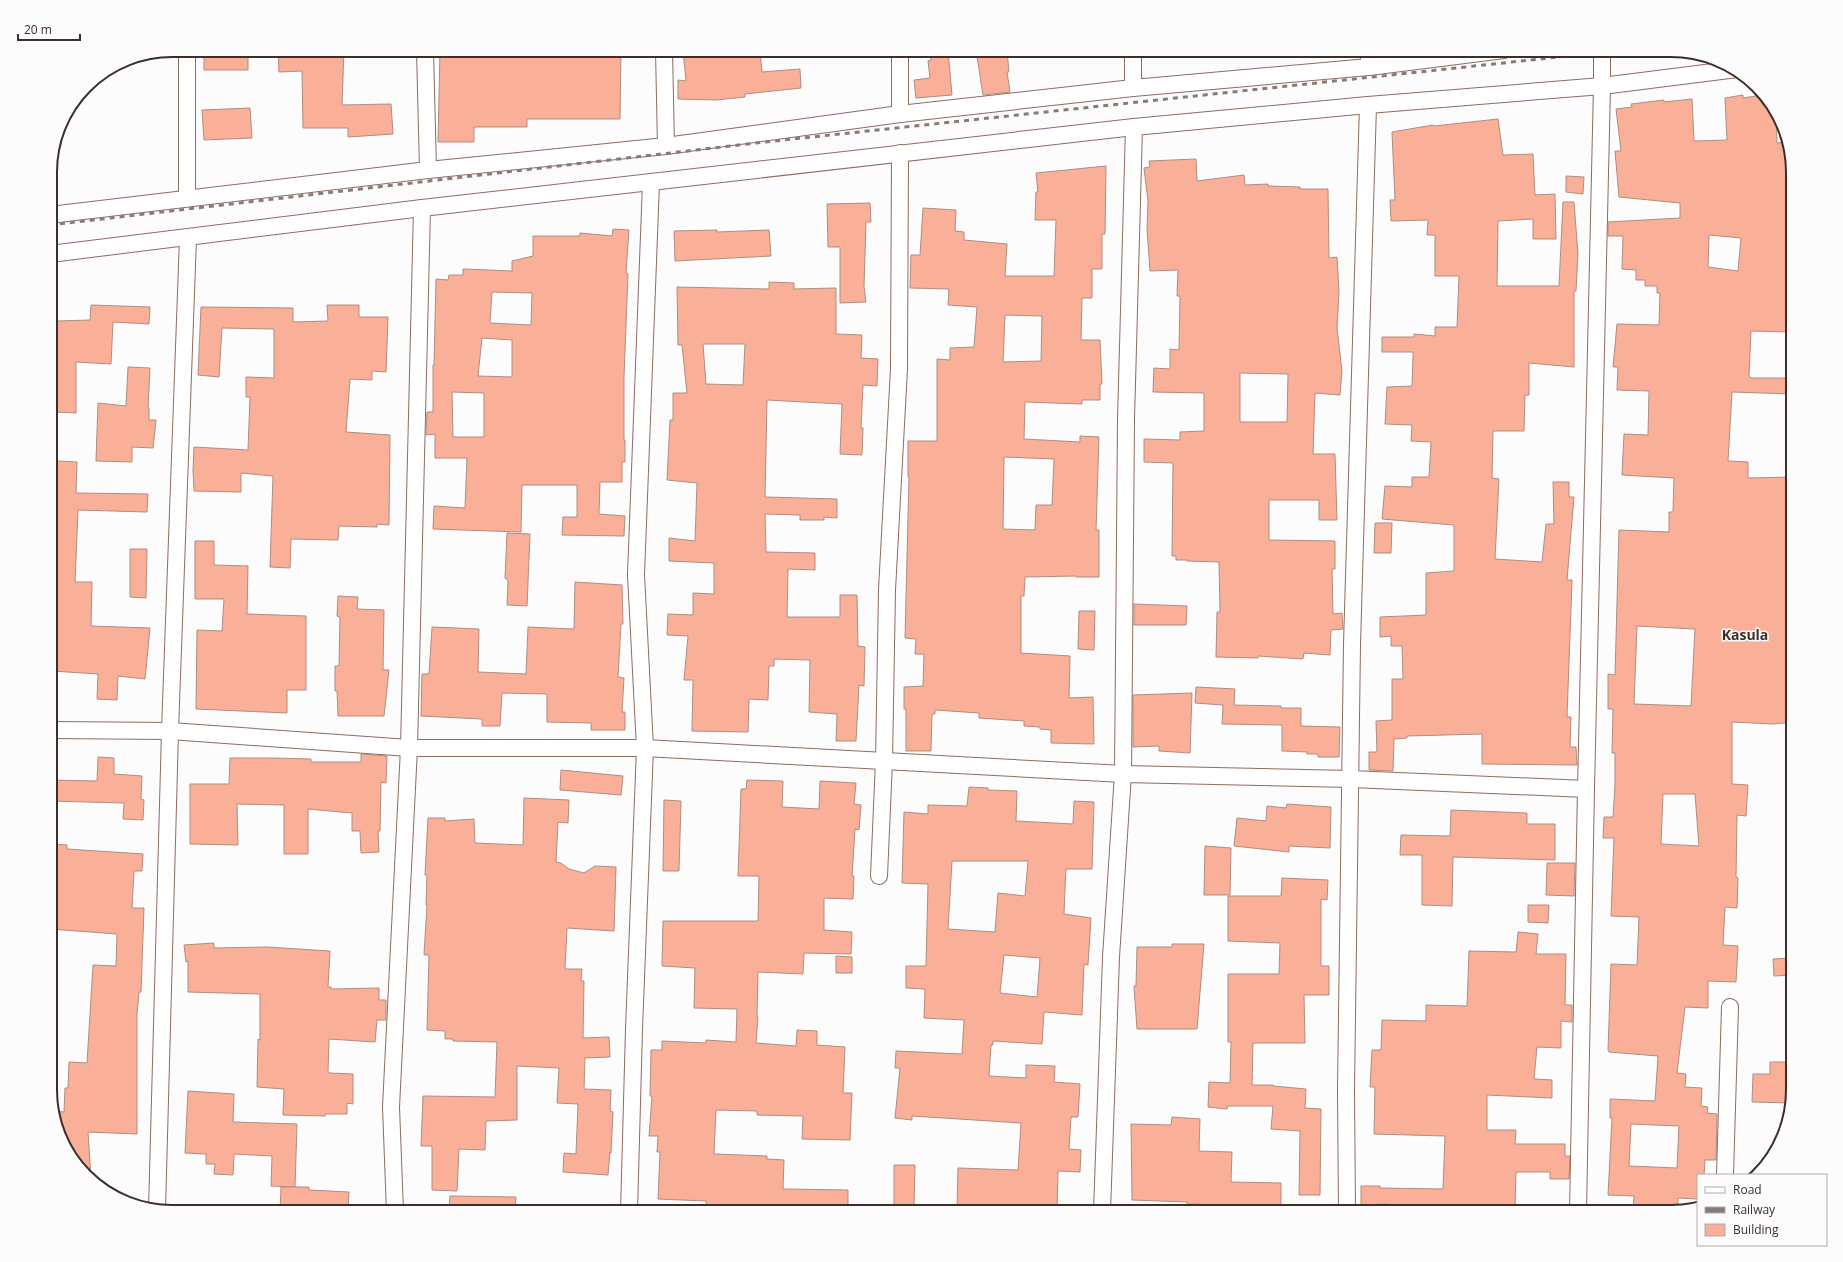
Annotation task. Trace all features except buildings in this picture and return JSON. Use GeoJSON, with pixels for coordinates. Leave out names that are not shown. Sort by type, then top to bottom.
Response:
{"type":"FeatureCollection","features":[{"type":"Feature","properties":{"kind":"street"},"geometry":{"type":"LineString","coordinates":[[187,57],[187,198]]}},
{"type":"Feature","properties":{"kind":"street"},"geometry":{"type":"LineString","coordinates":[[425,57],[428,170]]}},
{"type":"Feature","properties":{"kind":"street"},"geometry":{"type":"LineString","coordinates":[[664,57],[666,146]]}},
{"type":"Feature","properties":{"kind":"street"},"geometry":{"type":"LineString","coordinates":[[900,57],[900,114]]}},
{"type":"Feature","properties":{"kind":"street"},"geometry":{"type":"LineString","coordinates":[[1133,57],[1133,88]]}},
{"type":"Feature","properties":{"kind":"street"},"geometry":{"type":"LineString","coordinates":[[1369,57],[1369,67]]}},
{"type":"Feature","properties":{"kind":"street"},"geometry":{"type":"LineString","coordinates":[[57,214],[428,170],[666,146],[900,114],[1133,88],[1369,67],[1448,57]]}},
{"type":"Feature","properties":{"kind":"street"},"geometry":{"type":"LineString","coordinates":[[1578,1205],[1602,57]]}},
{"type":"Feature","properties":{"kind":"street"},"geometry":{"type":"LineString","coordinates":[[57,253],[422,208],[1134,127],[1368,105],[1602,86],[1726,71]]}},
{"type":"Feature","properties":{"kind":"street"},"geometry":{"type":"LineString","coordinates":[[1347,1205],[1346,1090],[1352,644],[1368,105]]}},
{"type":"Feature","properties":{"kind":"street"},"geometry":{"type":"LineString","coordinates":[[1102,1205],[1111,957],[1124,774],[1126,420],[1134,127]]}},
{"type":"Feature","properties":{"kind":"street"},"geometry":{"type":"LineString","coordinates":[[879,876],[884,761],[888,590],[899,369],[900,153]]}},
{"type":"Feature","properties":{"kind":"street"},"geometry":{"type":"LineString","coordinates":[[629,1205],[645,748],[636,575],[651,183]]}},
{"type":"Feature","properties":{"kind":"street"},"geometry":{"type":"LineString","coordinates":[[395,1205],[391,1107],[409,748],[422,208]]}},
{"type":"Feature","properties":{"kind":"street"},"geometry":{"type":"LineString","coordinates":[[157,1204],[170,731],[188,238]]}},
{"type":"Feature","properties":{"kind":"street"},"geometry":{"type":"LineString","coordinates":[[57,730],[170,731],[409,748],[645,748],[1124,774],[1351,779],[1586,789]]}},
{"type":"Feature","properties":{"kind":"street"},"geometry":{"type":"LineString","coordinates":[[1725,1174],[1730,1007]]}},
{"type":"Feature","properties":{"kind":"railway"},"geometry":{"type":"LineString","coordinates":[[57,224],[756,143],[1559,57]]}},
{"type":"Feature","properties":{"kind":"district","name":"Kasula"},"geometry":{"type":"Point","coordinates":[1745,635]}}]}
